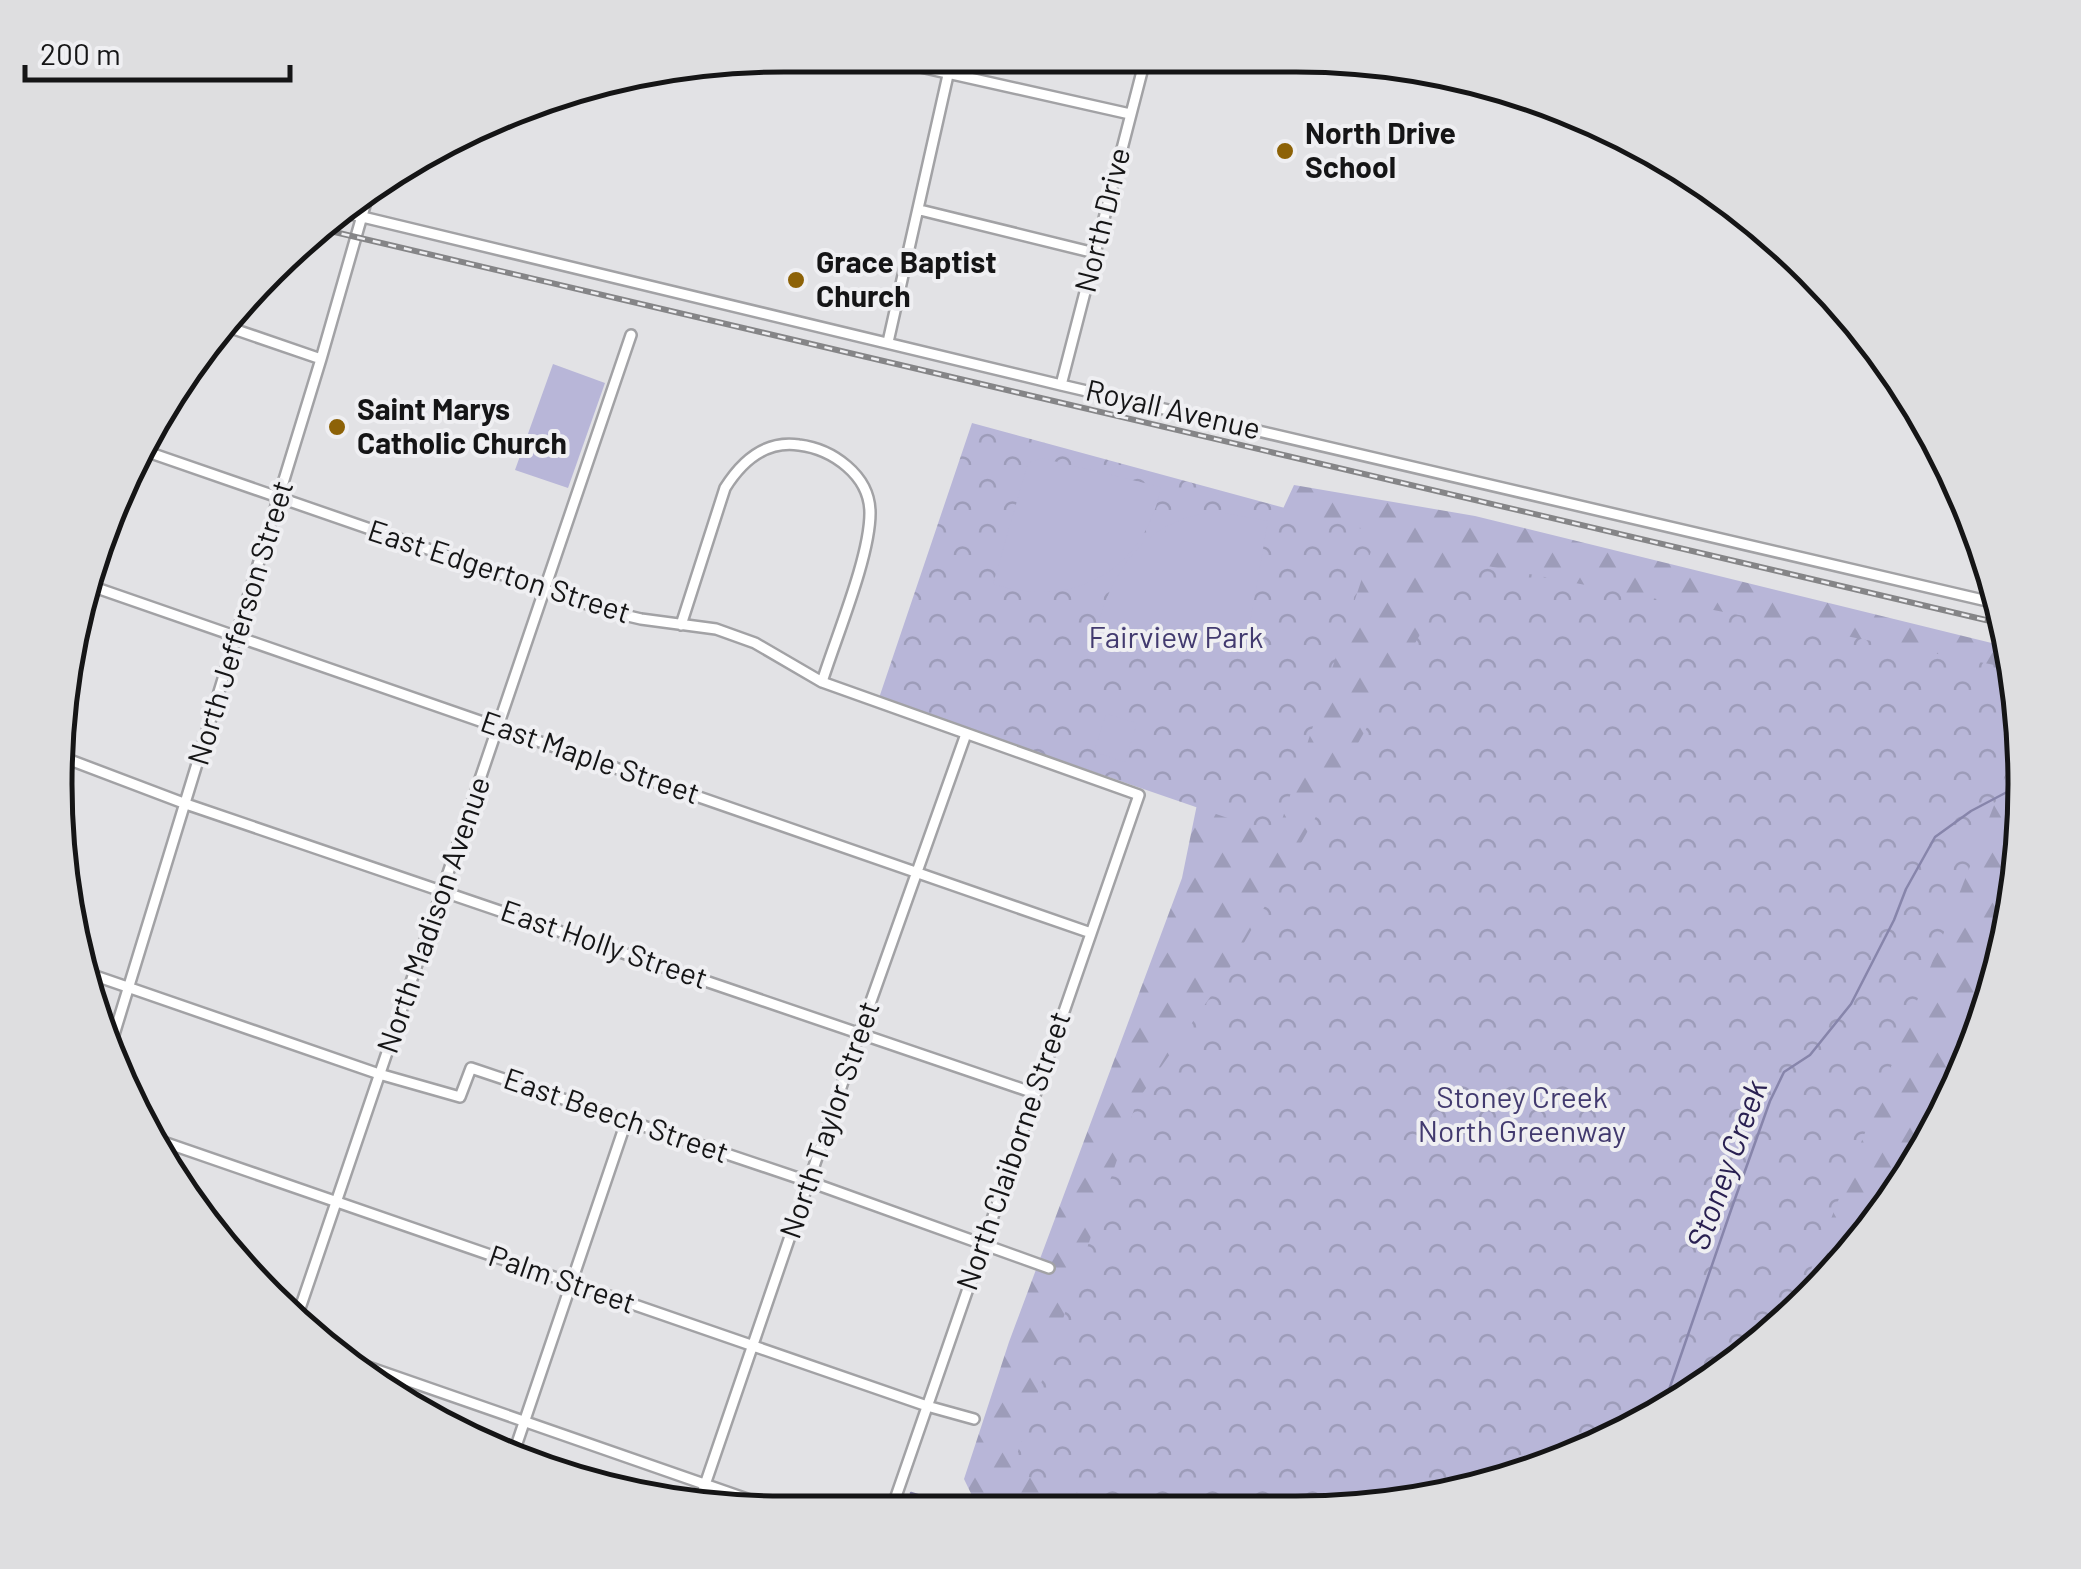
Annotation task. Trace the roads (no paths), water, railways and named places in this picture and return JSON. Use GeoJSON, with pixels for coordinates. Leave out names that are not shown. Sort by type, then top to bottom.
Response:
{"type":"FeatureCollection","features":[{"type":"Feature","properties":{"kind":"street"},"geometry":{"type":"LineString","coordinates":[[936,72],[1130,114]]}},
{"type":"Feature","properties":{"kind":"street","name":"North Drive"},"geometry":{"type":"LineString","coordinates":[[1061,385],[1142,72]]}},
{"type":"Feature","properties":{"kind":"street"},"geometry":{"type":"LineString","coordinates":[[888,342],[948,75]]}},
{"type":"Feature","properties":{"kind":"street","name":"North Jefferson Street"},"geometry":{"type":"LineString","coordinates":[[116,1028],[365,210]]}},
{"type":"Feature","properties":{"kind":"street"},"geometry":{"type":"LineString","coordinates":[[920,210],[1095,254]]}},
{"type":"Feature","properties":{"kind":"street","name":"Royall Avenue"},"geometry":{"type":"LineString","coordinates":[[357,216],[1984,600]]}},
{"type":"Feature","properties":{"kind":"street"},"geometry":{"type":"LineString","coordinates":[[237,330],[321,359]]}},
{"type":"Feature","properties":{"kind":"street","name":"North Madison Avenue"},"geometry":{"type":"LineString","coordinates":[[301,1306],[631,336]]}},
{"type":"Feature","properties":{"kind":"street"},"geometry":{"type":"LineString","coordinates":[[681,625],[725,488],[738,468],[758,452],[784,442],[810,446],[839,458],[856,476],[870,510],[858,568],[822,682]]}},
{"type":"Feature","properties":{"kind":"street","name":"East Edgerton Street"},"geometry":{"type":"LineString","coordinates":[[154,454],[607,611],[716,628],[755,643],[822,682],[1138,795]]}},
{"type":"Feature","properties":{"kind":"street","name":"East Maple Street"},"geometry":{"type":"LineString","coordinates":[[100,589],[1091,933]]}},
{"type":"Feature","properties":{"kind":"street","name":"North Taylor Street"},"geometry":{"type":"LineString","coordinates":[[703,1491],[966,734]]}},
{"type":"Feature","properties":{"kind":"street","name":"East Holly Street"},"geometry":{"type":"LineString","coordinates":[[73,762],[1034,1093]]}},
{"type":"Feature","properties":{"kind":"street","name":"North Claiborne Street"},"geometry":{"type":"LineString","coordinates":[[896,1496],[1138,795]]}},
{"type":"Feature","properties":{"kind":"street","name":"East Beech Street"},"geometry":{"type":"LineString","coordinates":[[99,977],[380,1074],[460,1097],[471,1068],[1050,1268]]}},
{"type":"Feature","properties":{"kind":"street"},"geometry":{"type":"LineString","coordinates":[[517,1444],[627,1119]]}},
{"type":"Feature","properties":{"kind":"street","name":"Palm Street"},"geometry":{"type":"LineString","coordinates":[[171,1145],[974,1419]]}},
{"type":"Feature","properties":{"kind":"street"},"geometry":{"type":"LineString","coordinates":[[381,1371],[735,1495]]}},
{"type":"Feature","properties":{"kind":"waterway","name":"Stoney Creek"},"geometry":{"type":"LineString","coordinates":[[1669,1391],[1770,1101],[1784,1072],[1810,1055],[1851,1004],[1935,837],[1971,811],[2008,792]]}},
{"type":"Feature","properties":{"kind":"waterway"},"geometry":{"type":"LineString","coordinates":[[911,1493],[921,1496]]}},
{"type":"Feature","properties":{"kind":"railway"},"geometry":{"type":"LineString","coordinates":[[336,232],[1989,621]]}},
{"type":"Feature","properties":{"kind":"place","name":"North Drive School"},"geometry":{"type":"Point","coordinates":[1285,151]}},
{"type":"Feature","properties":{"kind":"place","name":"Grace Baptist Church"},"geometry":{"type":"Point","coordinates":[796,280]}},
{"type":"Feature","properties":{"kind":"place","name":"Saint Marys Catholic Church"},"geometry":{"type":"Point","coordinates":[337,427]}},
{"type":"Feature","properties":{"kind":"park label","name":"Fairview Park"},"geometry":{"type":"Point","coordinates":[1176,638]}},
{"type":"Feature","properties":{"kind":"park label","name":"Stoney Creek North Greenway"},"geometry":{"type":"Point","coordinates":[1522,1115]}}]}
